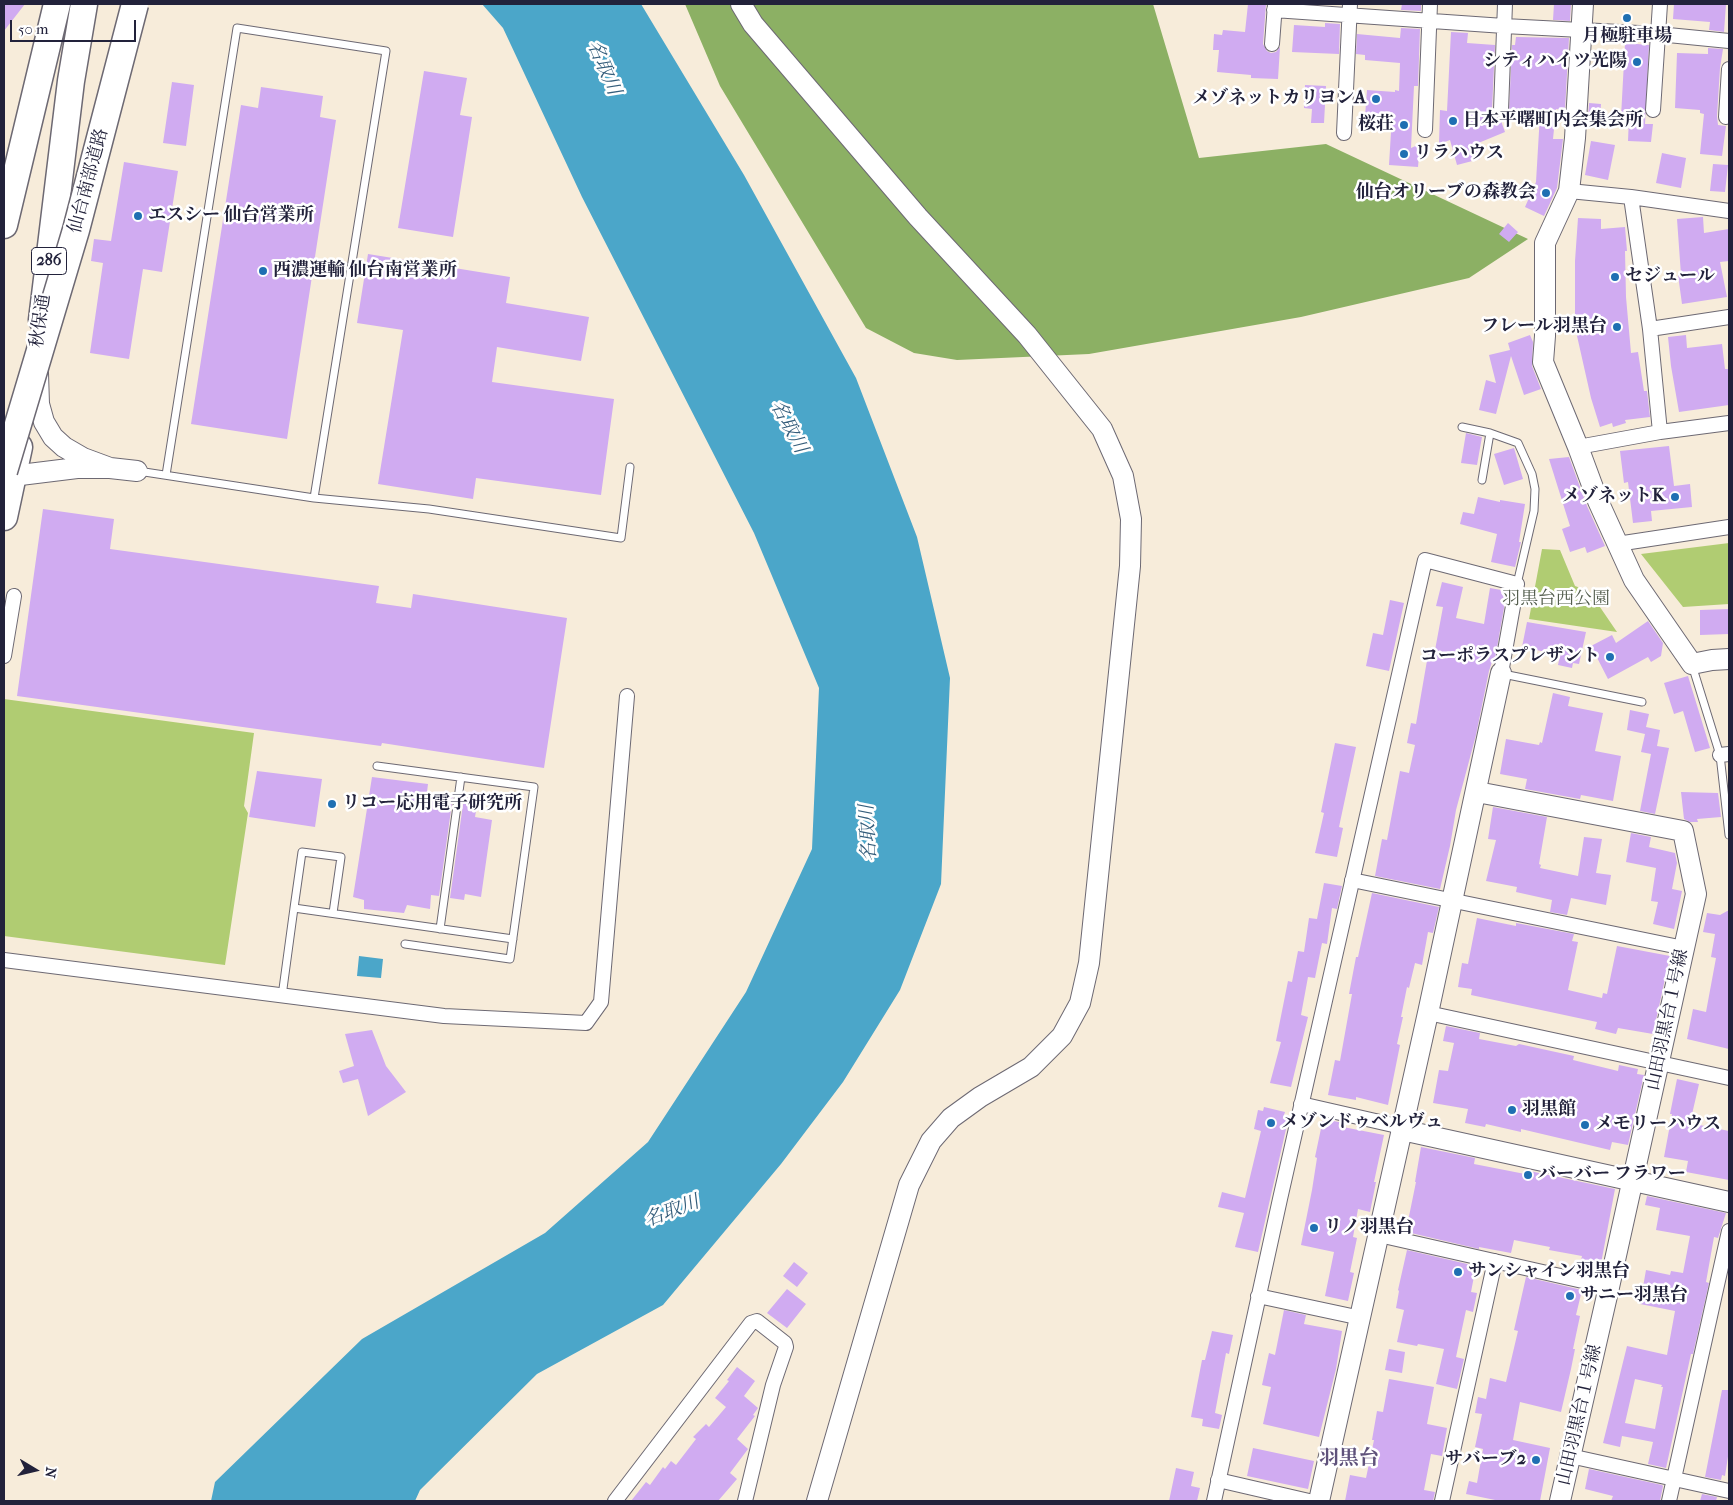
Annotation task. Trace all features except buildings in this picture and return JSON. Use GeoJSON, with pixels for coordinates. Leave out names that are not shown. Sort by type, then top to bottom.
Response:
{"type":"FeatureCollection","features":[{"type":"Feature","properties":{"kind":"highway"},"geometry":{"type":"LineString","coordinates":[[4,225],[57,4]]}},
{"type":"Feature","properties":{"kind":"highway","name":"秋保通"},"geometry":{"type":"LineString","coordinates":[[4,517],[7,474],[41,324],[69,100],[84,4]]}},
{"type":"Feature","properties":{"kind":"highway","name":"仙台南部道路"},"geometry":{"type":"LineString","coordinates":[[7,474],[76,230],[135,4]]}},
{"type":"Feature","properties":{"kind":"street"},"geometry":{"type":"LineString","coordinates":[[741,4],[753,24],[918,217],[1027,335],[1102,429],[1122,476],[1131,519],[1130,566],[1089,963],[1080,1003],[1062,1036],[1031,1067],[980,1097],[951,1118],[931,1141],[909,1185],[817,1501]]}},
{"type":"Feature","properties":{"kind":"street"},"geometry":{"type":"LineString","coordinates":[[1425,130],[1430,4]]}},
{"type":"Feature","properties":{"kind":"street"},"geometry":{"type":"LineString","coordinates":[[1501,110],[1505,4]]}},
{"type":"Feature","properties":{"kind":"street"},"geometry":{"type":"LineString","coordinates":[[1582,4],[1575,138],[1569,191],[1545,242],[1545,336],[1543,362],[1598,501],[1634,580],[1692,664],[1729,659]]}},
{"type":"Feature","properties":{"kind":"street"},"geometry":{"type":"LineString","coordinates":[[1653,110],[1660,4]]}},
{"type":"Feature","properties":{"kind":"street"},"geometry":{"type":"LineString","coordinates":[[1272,44],[1275,7],[1350,9],[1429,21],[1658,34],[1729,41]]}},
{"type":"Feature","properties":{"kind":"street"},"geometry":{"type":"LineString","coordinates":[[1344,133],[1350,9]]}},
{"type":"Feature","properties":{"kind":"street"},"geometry":{"type":"LineString","coordinates":[[1726,117],[1729,69]]}},
{"type":"Feature","properties":{"kind":"street"},"geometry":{"type":"LineString","coordinates":[[1569,191],[1631,197],[1729,211]]}},
{"type":"Feature","properties":{"kind":"street"},"geometry":{"type":"LineString","coordinates":[[1631,197],[1650,329],[1660,432]]}},
{"type":"Feature","properties":{"kind":"street"},"geometry":{"type":"LineString","coordinates":[[1650,329],[1729,317]]}},
{"type":"Feature","properties":{"kind":"street"},"geometry":{"type":"LineString","coordinates":[[41,324],[38,382],[39,404],[44,422],[53,437],[64,447],[83,458],[110,468]]}},
{"type":"Feature","properties":{"kind":"street"},"geometry":{"type":"LineString","coordinates":[[1578,447],[1660,432],[1729,423]]}},
{"type":"Feature","properties":{"kind":"street"},"geometry":{"type":"LineString","coordinates":[[7,474],[77,468],[110,468],[138,471]]}},
{"type":"Feature","properties":{"kind":"street"},"geometry":{"type":"LineString","coordinates":[[1617,544],[1729,527]]}},
{"type":"Feature","properties":{"kind":"street"},"geometry":{"type":"LineString","coordinates":[[1214,1501],[1301,1104],[1425,560],[1517,584],[1477,792],[1319,1501]]}},
{"type":"Feature","properties":{"kind":"street"},"geometry":{"type":"LineString","coordinates":[[4,656],[14,596]]}},
{"type":"Feature","properties":{"kind":"street"},"geometry":{"type":"LineString","coordinates":[[4,960],[282,997],[444,1016],[586,1023],[601,1002],[627,696]]}},
{"type":"Feature","properties":{"kind":"street","name":"山田羽黒台１号線"},"geometry":{"type":"LineString","coordinates":[[1477,792],[1683,831],[1696,894],[1560,1501]]}},
{"type":"Feature","properties":{"kind":"street"},"geometry":{"type":"LineString","coordinates":[[1352,880],[1684,948]]}},
{"type":"Feature","properties":{"kind":"street"},"geometry":{"type":"LineString","coordinates":[[1428,1014],[1729,1078]]}},
{"type":"Feature","properties":{"kind":"street"},"geometry":{"type":"LineString","coordinates":[[1301,1104],[1393,1124],[1402,1130],[1729,1202]]}},
{"type":"Feature","properties":{"kind":"street"},"geometry":{"type":"LineString","coordinates":[[1669,1501],[1729,1231]]}},
{"type":"Feature","properties":{"kind":"street"},"geometry":{"type":"LineString","coordinates":[[1379,1235],[1609,1287]]}},
{"type":"Feature","properties":{"kind":"street"},"geometry":{"type":"LineString","coordinates":[[1442,1501],[1495,1261]]}},
{"type":"Feature","properties":{"kind":"street"},"geometry":{"type":"LineString","coordinates":[[1258,1296],[1361,1318]]}},
{"type":"Feature","properties":{"kind":"street"},"geometry":{"type":"LineString","coordinates":[[615,1501],[751,1323],[757,1321],[785,1343],[786,1348],[773,1384],[745,1501]]}},
{"type":"Feature","properties":{"kind":"street"},"geometry":{"type":"LineString","coordinates":[[1570,1456],[1729,1491]]}},
{"type":"Feature","properties":{"kind":"street"},"geometry":{"type":"LineString","coordinates":[[1218,1480],[1309,1501]]}},
{"type":"Feature","properties":{"kind":"lane"},"geometry":{"type":"LineString","coordinates":[[166,475],[237,28],[386,51],[314,498]]}},
{"type":"Feature","properties":{"kind":"lane"},"geometry":{"type":"LineString","coordinates":[[1462,427],[1490,433],[1518,443],[1532,474],[1535,489],[1534,511],[1517,584]]}},
{"type":"Feature","properties":{"kind":"lane"},"geometry":{"type":"LineString","coordinates":[[1482,480],[1490,433]]}},
{"type":"Feature","properties":{"kind":"lane"},"geometry":{"type":"LineString","coordinates":[[138,471],[314,498],[430,509],[622,538],[630,467]]}},
{"type":"Feature","properties":{"kind":"lane"},"geometry":{"type":"LineString","coordinates":[[1692,664],[1724,755],[1729,835]]}},
{"type":"Feature","properties":{"kind":"lane"},"geometry":{"type":"LineString","coordinates":[[1501,673],[1642,702]]}},
{"type":"Feature","properties":{"kind":"lane"},"geometry":{"type":"LineString","coordinates":[[377,766],[534,787],[510,959],[405,944]]}},
{"type":"Feature","properties":{"kind":"lane"},"geometry":{"type":"LineString","coordinates":[[440,928],[461,777]]}},
{"type":"Feature","properties":{"kind":"lane"},"geometry":{"type":"LineString","coordinates":[[282,997],[302,852],[341,857],[333,913]]}},
{"type":"Feature","properties":{"kind":"lane"},"geometry":{"type":"LineString","coordinates":[[294,908],[513,939]]}},
{"type":"Feature","properties":{"kind":"green space"},"geometry":{"type":"Polygon","coordinates":[[[685,4],[1153,4],[1199,158],[1326,144],[1528,239],[1469,278],[1301,317],[1089,354],[957,360],[914,353],[866,328],[720,86],[685,4]]]}},
{"type":"Feature","properties":{"kind":"green space"},"geometry":{"type":"Polygon","coordinates":[[[1729,543],[1729,604],[1683,607],[1641,554],[1729,543]]]}},
{"type":"Feature","properties":{"kind":"green space","name":"羽黒台西公園"},"geometry":{"type":"Polygon","coordinates":[[[1542,549],[1560,550],[1575,586],[1589,591],[1617,632],[1529,619],[1542,549]]]}},
{"type":"Feature","properties":{"kind":"green space"},"geometry":{"type":"Polygon","coordinates":[[[4,699],[254,733],[244,806],[248,813],[225,965],[4,936],[4,699]]]}},
{"type":"Feature","properties":{"kind":"water","name":"名取川"},"geometry":{"type":"Polygon","coordinates":[[[482,4],[641,4],[744,175],[856,378],[917,537],[950,678],[941,884],[900,990],[843,1082],[781,1164],[663,1305],[537,1374],[420,1490],[415,1501],[211,1501],[215,1482],[362,1339],[545,1233],[648,1142],[746,992],[812,849],[819,688],[754,533],[582,197],[503,28],[482,4]]]}},
{"type":"Feature","properties":{"kind":"water"},"geometry":{"type":"Polygon","coordinates":[[[359,956],[383,959],[381,978],[357,976],[359,956]]]}},
{"type":"Feature","properties":{"kind":"place","name":"月極駐車場"},"geometry":{"type":"Point","coordinates":[1627,18]}},
{"type":"Feature","properties":{"kind":"place","name":"シティハイツ光陽"},"geometry":{"type":"Point","coordinates":[1637,62]}},
{"type":"Feature","properties":{"kind":"place","name":"メゾネットカリヨンA"},"geometry":{"type":"Point","coordinates":[1376,99]}},
{"type":"Feature","properties":{"kind":"place","name":"日本平曙町内会集会所"},"geometry":{"type":"Point","coordinates":[1453,121]}},
{"type":"Feature","properties":{"kind":"place","name":"桜荘"},"geometry":{"type":"Point","coordinates":[1404,125]}},
{"type":"Feature","properties":{"kind":"place","name":"リラハウス"},"geometry":{"type":"Point","coordinates":[1404,154]}},
{"type":"Feature","properties":{"kind":"place","name":"仙台オリーブの森教会"},"geometry":{"type":"Point","coordinates":[1546,193]}},
{"type":"Feature","properties":{"kind":"place","name":"エスシー 仙台営業所"},"geometry":{"type":"Point","coordinates":[138,216]}},
{"type":"Feature","properties":{"kind":"place","name":"西濃運輸 仙台南営業所"},"geometry":{"type":"Point","coordinates":[263,271]}},
{"type":"Feature","properties":{"kind":"place","name":"セジュール"},"geometry":{"type":"Point","coordinates":[1615,277]}},
{"type":"Feature","properties":{"kind":"place","name":"フレール羽黒台"},"geometry":{"type":"Point","coordinates":[1617,327]}},
{"type":"Feature","properties":{"kind":"place","name":"メゾネットK"},"geometry":{"type":"Point","coordinates":[1675,497]}},
{"type":"Feature","properties":{"kind":"place","name":"コーポラスプレザント"},"geometry":{"type":"Point","coordinates":[1610,657]}},
{"type":"Feature","properties":{"kind":"place","name":"リコー応用電子研究所"},"geometry":{"type":"Point","coordinates":[332,804]}},
{"type":"Feature","properties":{"kind":"place","name":"羽黒館"},"geometry":{"type":"Point","coordinates":[1512,1110]}},
{"type":"Feature","properties":{"kind":"place","name":"メゾンドゥベルヴュ"},"geometry":{"type":"Point","coordinates":[1271,1123]}},
{"type":"Feature","properties":{"kind":"place","name":"メモリーハウス"},"geometry":{"type":"Point","coordinates":[1585,1125]}},
{"type":"Feature","properties":{"kind":"place","name":"バーバー フラワー"},"geometry":{"type":"Point","coordinates":[1528,1175]}},
{"type":"Feature","properties":{"kind":"place","name":"リノ羽黒台"},"geometry":{"type":"Point","coordinates":[1314,1228]}},
{"type":"Feature","properties":{"kind":"place","name":"サンシャイン羽黒台"},"geometry":{"type":"Point","coordinates":[1458,1272]}},
{"type":"Feature","properties":{"kind":"place","name":"サニー羽黒台"},"geometry":{"type":"Point","coordinates":[1570,1296]}},
{"type":"Feature","properties":{"kind":"place","name":"サバーブ2"},"geometry":{"type":"Point","coordinates":[1536,1460]}},
{"type":"Feature","properties":{"kind":"district","name":"羽黒台"},"geometry":{"type":"Point","coordinates":[1349,1459]}}]}
